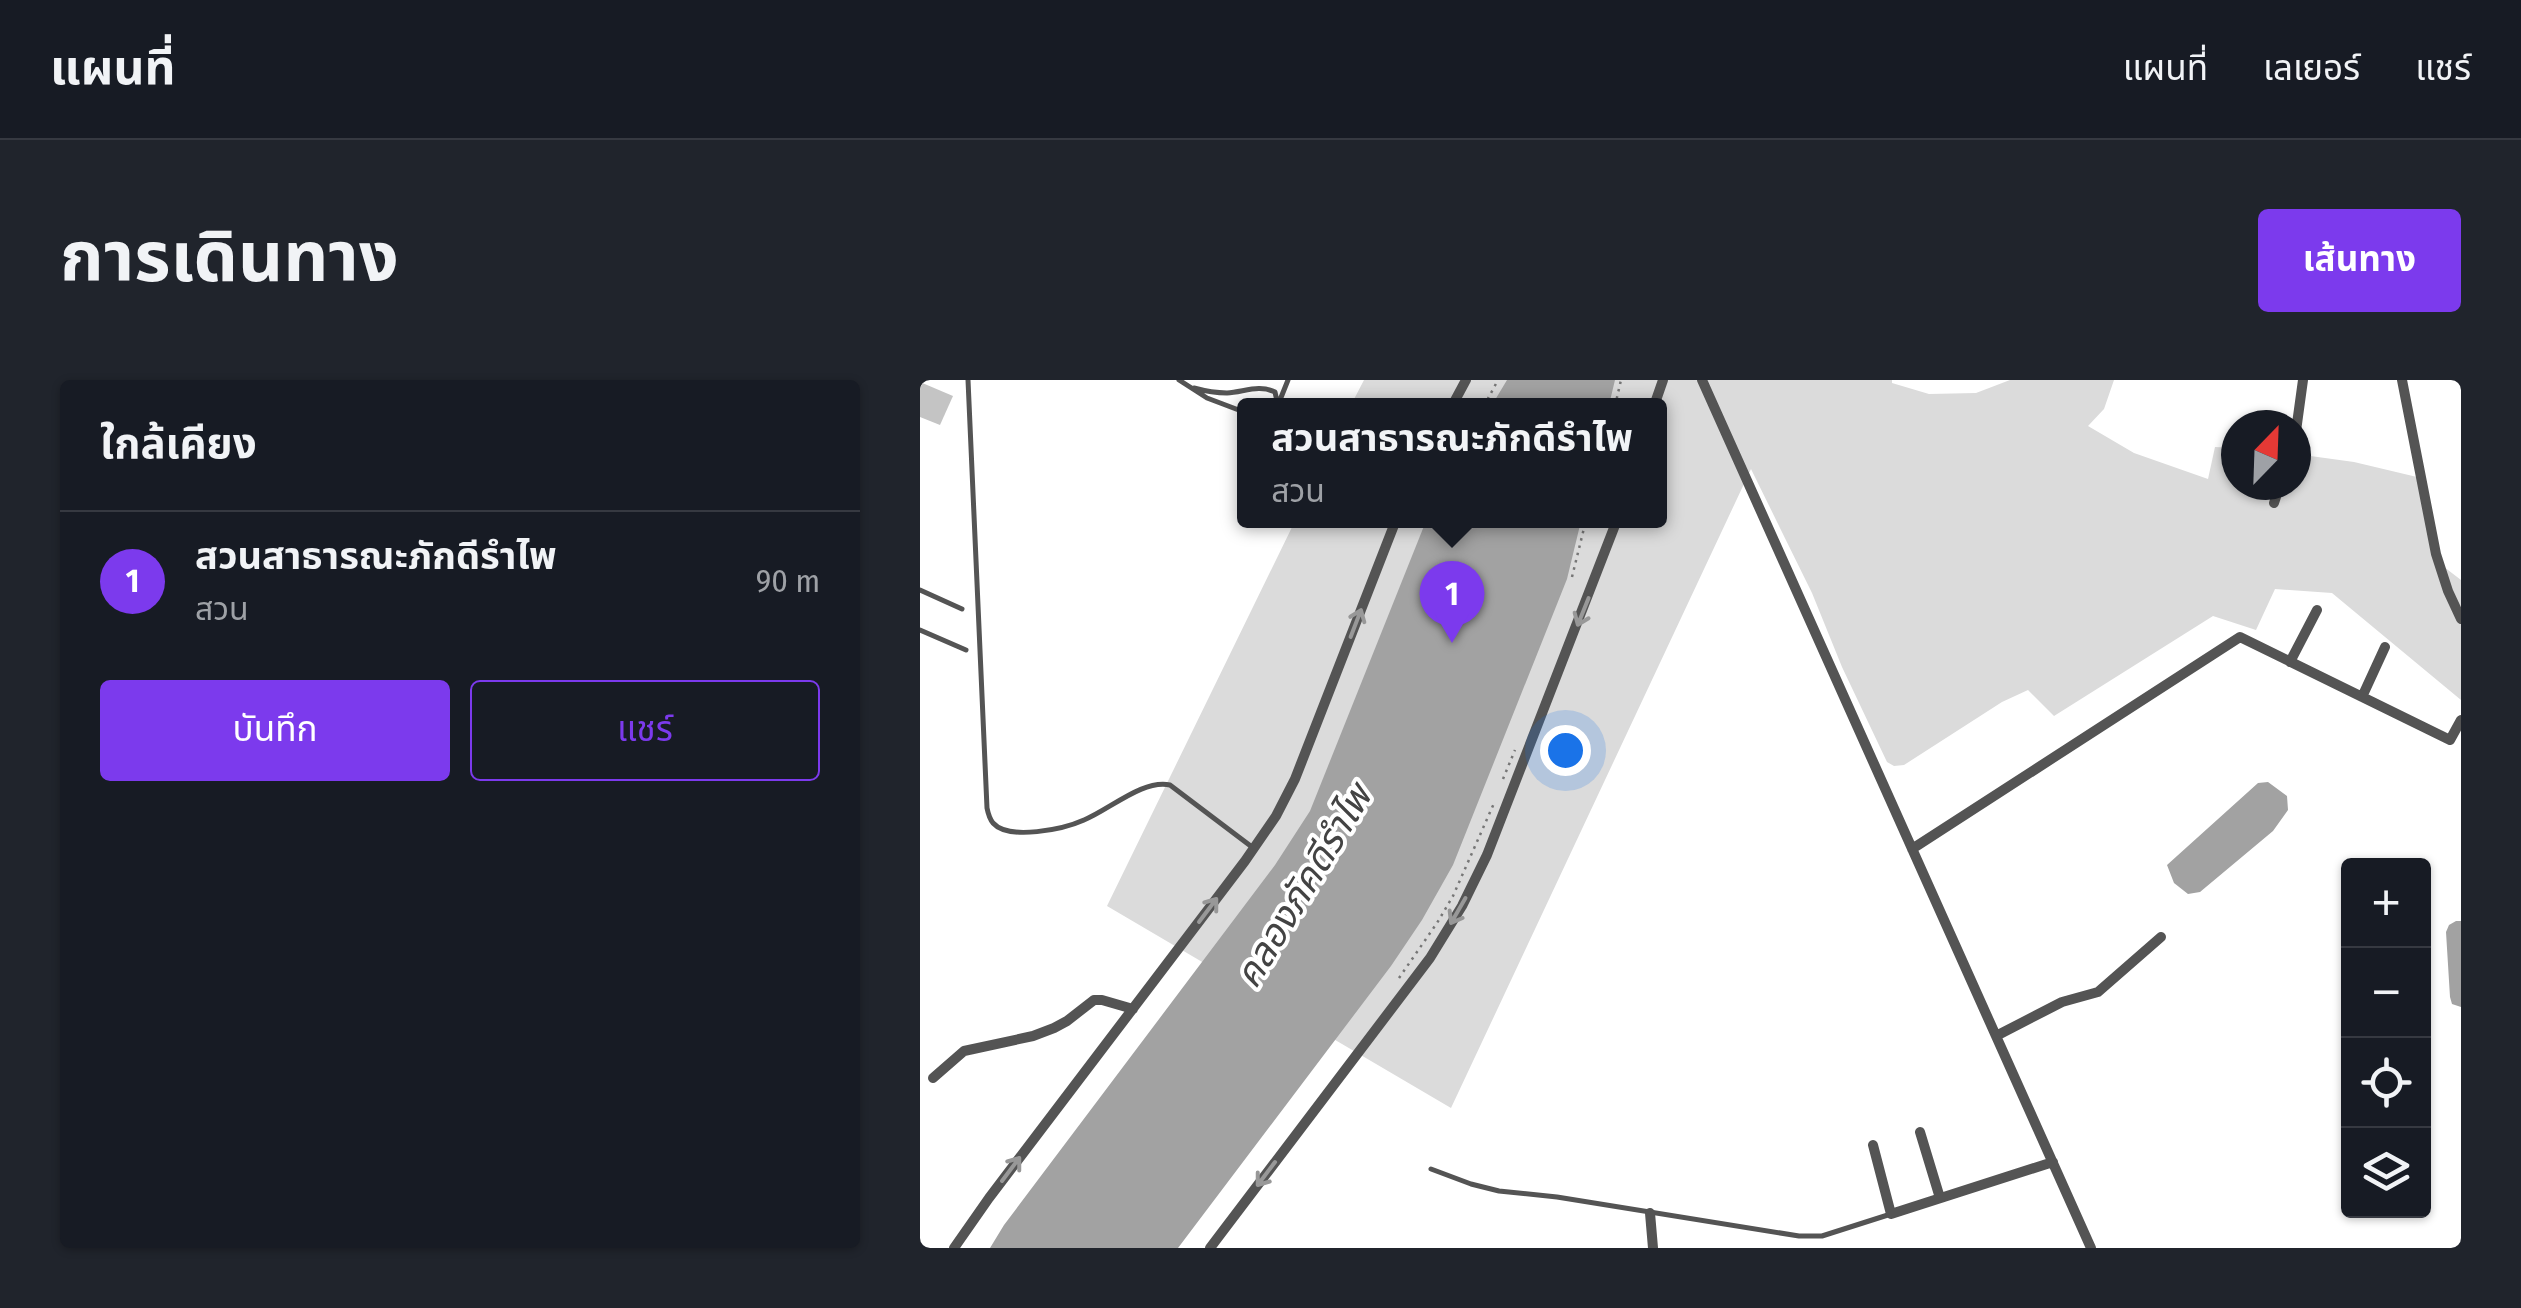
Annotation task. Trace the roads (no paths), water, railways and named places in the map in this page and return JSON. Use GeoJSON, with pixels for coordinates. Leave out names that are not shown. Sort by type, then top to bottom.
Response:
{"type":"FeatureCollection","features":[{"type":"Feature","properties":{"kind":"street"},"geometry":{"type":"LineString","coordinates":[[1702,380],[2091,1248]]}},
{"type":"Feature","properties":{"kind":"street"},"geometry":{"type":"LineString","coordinates":[[2299,410],[2304,380]]}},
{"type":"Feature","properties":{"kind":"street"},"geometry":{"type":"LineString","coordinates":[[2402,380],[2436,554],[2461,618]]}},
{"type":"Feature","properties":{"kind":"street"},"geometry":{"type":"LineString","coordinates":[[954,1248],[1276,816],[1295,779],[1393,528]]}},
{"type":"Feature","properties":{"kind":"street"},"geometry":{"type":"LineString","coordinates":[[1210,1248],[1430,958],[1462,906],[1615,528]]}},
{"type":"Feature","properties":{"kind":"street"},"geometry":{"type":"LineString","coordinates":[[2290,662],[2317,610]]}},
{"type":"Feature","properties":{"kind":"street"},"geometry":{"type":"LineString","coordinates":[[1912,849],[2240,637],[2450,740],[2461,720]]}},
{"type":"Feature","properties":{"kind":"street"},"geometry":{"type":"LineString","coordinates":[[2362,697],[2384,647]]}},
{"type":"Feature","properties":{"kind":"street"},"geometry":{"type":"LineString","coordinates":[[1996,1036],[2062,1002],[2098,992],[2161,937]]}},
{"type":"Feature","properties":{"kind":"street"},"geometry":{"type":"LineString","coordinates":[[933,1078],[964,1050],[1054,1028],[1094,1000],[1133,1009]]}},
{"type":"Feature","properties":{"kind":"street"},"geometry":{"type":"LineString","coordinates":[[1920,1132],[1940,1198]]}},
{"type":"Feature","properties":{"kind":"street"},"geometry":{"type":"LineString","coordinates":[[1873,1144],[1891,1214],[2053,1162]]}},
{"type":"Feature","properties":{"kind":"street"},"geometry":{"type":"LineString","coordinates":[[1650,1212],[1653,1248]]}},
{"type":"Feature","properties":{"kind":"lane"},"geometry":{"type":"LineString","coordinates":[[968,380],[988,808],[993,823],[1002,829],[1022,832],[1062,828],[1161,783],[1170,785],[1254,848]]}},
{"type":"Feature","properties":{"kind":"lane"},"geometry":{"type":"LineString","coordinates":[[1179,380],[1206,398],[1237,409]]}},
{"type":"Feature","properties":{"kind":"lane"},"geometry":{"type":"LineString","coordinates":[[1194,388],[1230,392],[1262,387],[1275,392],[1276,398]]}},
{"type":"Feature","properties":{"kind":"lane"},"geometry":{"type":"LineString","coordinates":[[920,590],[962,610]]}},
{"type":"Feature","properties":{"kind":"lane"},"geometry":{"type":"LineString","coordinates":[[920,630],[966,650]]}},
{"type":"Feature","properties":{"kind":"lane"},"geometry":{"type":"LineString","coordinates":[[1431,1169],[1499,1191],[1811,1237],[1891,1214]]}},
{"type":"Feature","properties":{"kind":"water"},"geometry":{"type":"Polygon","coordinates":[[[1507,380],[1615,380],[1611,398],[1496,398],[1507,380]]]}},
{"type":"Feature","properties":{"kind":"water","name":"คลองภัคดีรำไพ"},"geometry":{"type":"Polygon","coordinates":[[[1423,528],[1579,528],[1567,579],[1453,865],[1391,966],[1178,1248],[990,1248],[1275,865],[1310,811],[1423,528]]]}},
{"type":"Feature","properties":{"kind":"water"},"geometry":{"type":"Polygon","coordinates":[[[2268,782],[2287,796],[2288,810],[2273,831],[2200,892],[2188,894],[2174,883],[2167,865],[2258,783],[2268,782]]]}},
{"type":"Feature","properties":{"kind":"water"},"geometry":{"type":"Polygon","coordinates":[[[2461,921],[2461,1007],[2452,1004],[2450,997],[2446,932],[2461,921]]]}},
{"type":"Feature","properties":{"kind":"place","name":"สวนสาธารณะภักดีรำไพ"},"geometry":{"type":"Point","coordinates":[1452,643]}}]}
